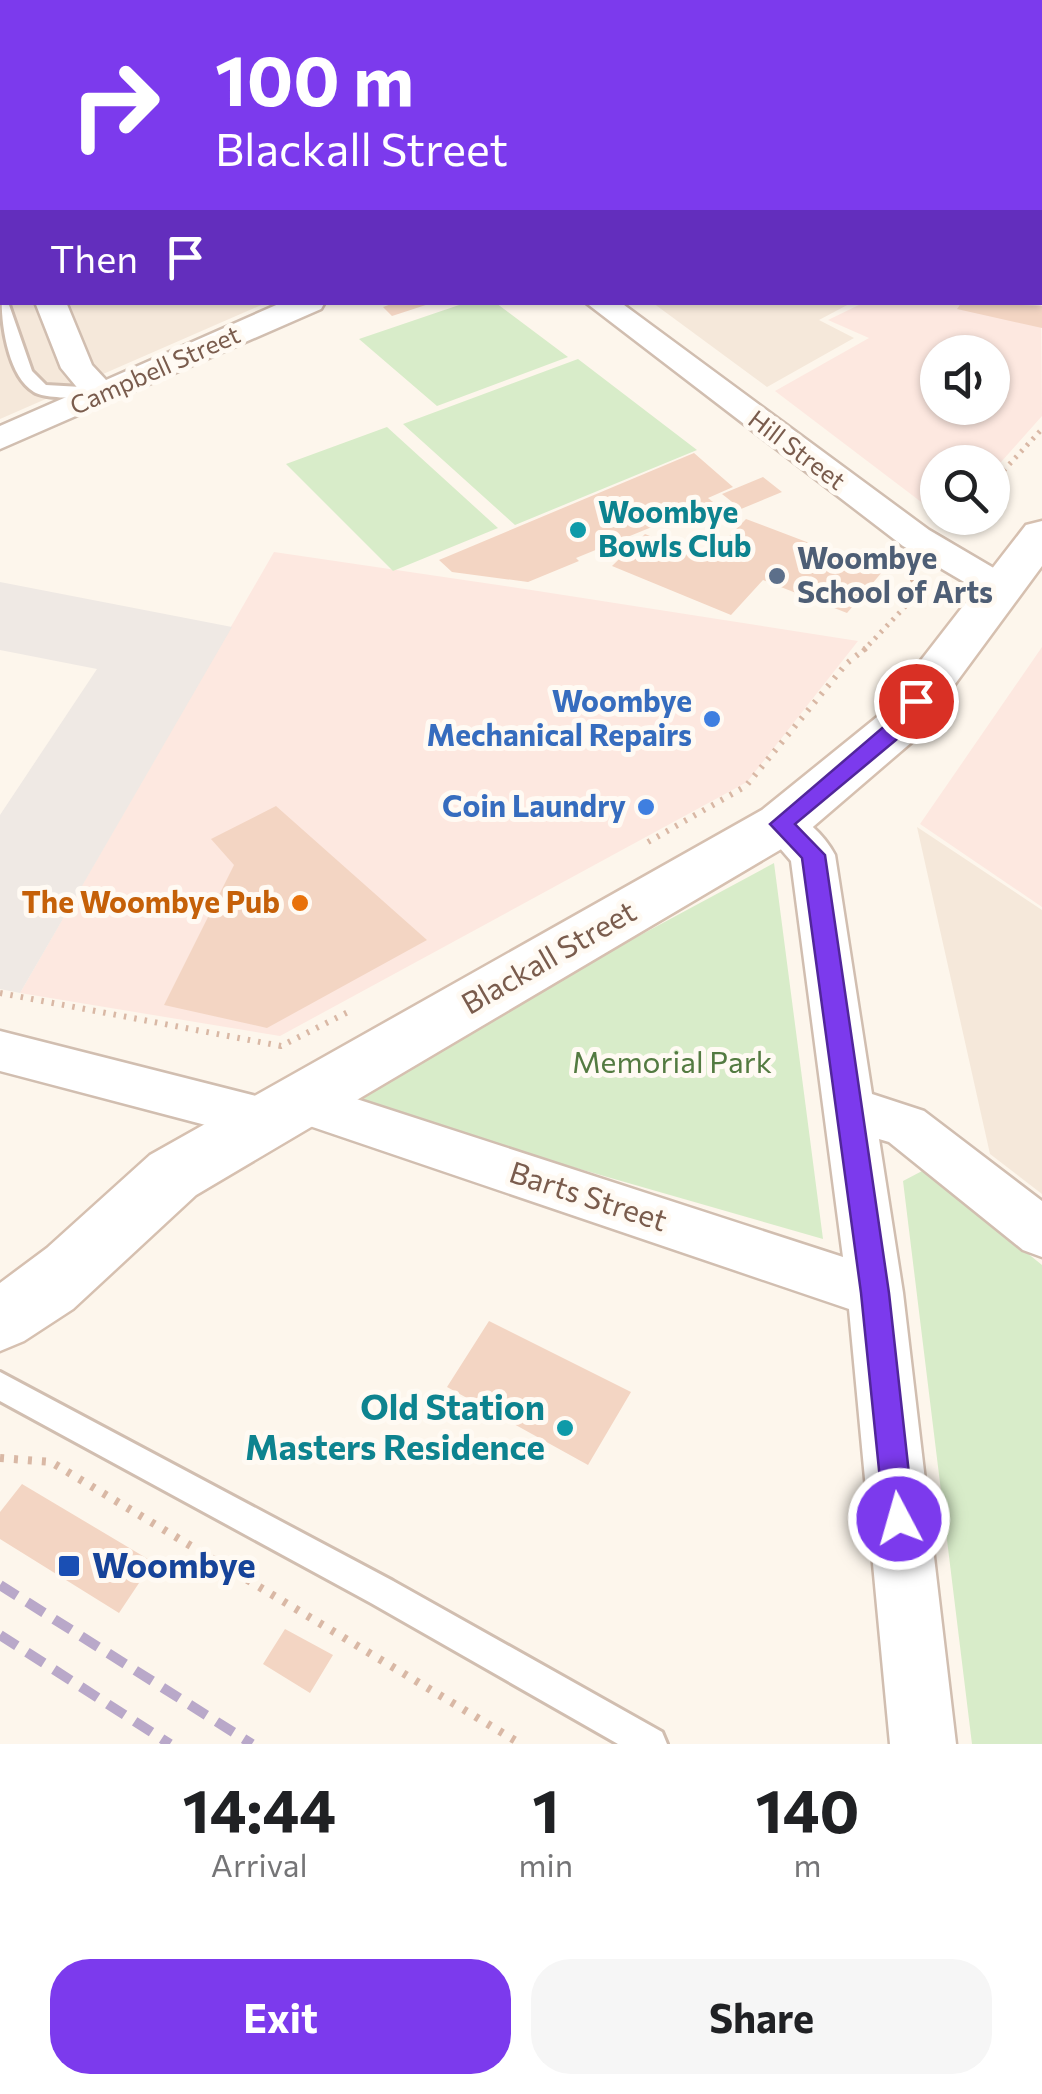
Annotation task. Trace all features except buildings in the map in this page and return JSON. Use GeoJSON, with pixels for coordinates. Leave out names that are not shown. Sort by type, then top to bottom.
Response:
{"type":"FeatureCollection","features":[{"type":"Feature","properties":{"kind":"street"},"geometry":{"type":"LineString","coordinates":[[51,305],[78,368],[99,393]]}},
{"type":"Feature","properties":{"kind":"street","name":"Campbell Street"},"geometry":{"type":"LineString","coordinates":[[0,439],[303,305]]}},
{"type":"Feature","properties":{"kind":"street","name":"Hill Street"},"geometry":{"type":"LineString","coordinates":[[604,305],[916,538],[1001,588]]}},
{"type":"Feature","properties":{"kind":"street","name":"Blackall Street"},"geometry":{"type":"LineString","coordinates":[[0,1319],[64,1280],[140,1200],[173,1175],[781,824],[895,730],[1042,535]]}},
{"type":"Feature","properties":{"kind":"street"},"geometry":{"type":"LineString","coordinates":[[781,824],[813,855],[875,1293],[923,1744]]}},
{"type":"Feature","properties":{"kind":"street","name":"Barts Street"},"geometry":{"type":"LineString","coordinates":[[0,1051],[285,1111],[875,1293]]}},
{"type":"Feature","properties":{"kind":"street"},"geometry":{"type":"LineString","coordinates":[[847,1107],[906,1126],[1042,1233]]}},
{"type":"Feature","properties":{"kind":"lane"},"geometry":{"type":"LineString","coordinates":[[1,305],[24,373],[41,390],[99,393]]}},
{"type":"Feature","properties":{"kind":"lane"},"geometry":{"type":"LineString","coordinates":[[0,1386],[382,1592],[650,1744]]}},
{"type":"Feature","properties":{"kind":"path"},"geometry":{"type":"LineString","coordinates":[[1010,465],[1042,430]]}},
{"type":"Feature","properties":{"kind":"path"},"geometry":{"type":"LineString","coordinates":[[644,845],[746,786],[846,664],[875,641],[918,592]]}},
{"type":"Feature","properties":{"kind":"path"},"geometry":{"type":"LineString","coordinates":[[0,993],[281,1046],[364,1003]]}},
{"type":"Feature","properties":{"kind":"path"},"geometry":{"type":"LineString","coordinates":[[0,1458],[51,1462],[521,1744]]}},
{"type":"Feature","properties":{"kind":"shaded area"},"geometry":{"type":"Polygon","coordinates":[[[0,305],[261,305],[0,419],[0,305]]]}},
{"type":"Feature","properties":{"kind":"shaded area"},"geometry":{"type":"Polygon","coordinates":[[[656,305],[847,305],[819,320],[854,338],[767,387],[656,305]]]}},
{"type":"Feature","properties":{"kind":"shaded area"},"geometry":{"type":"Polygon","coordinates":[[[859,305],[1041,305],[1042,416],[1010,452],[1010,445],[920,445],[920,501],[775,391],[869,338],[828,320],[859,305]]]}},
{"type":"Feature","properties":{"kind":"shaded area"},"geometry":{"type":"Polygon","coordinates":[[[274,552],[858,641],[747,782],[280,1036],[20,993],[274,552]]]}},
{"type":"Feature","properties":{"kind":"shaded area"},"geometry":{"type":"Polygon","coordinates":[[[0,582],[232,627],[20,993],[0,989],[0,815],[97,669],[0,650],[0,582]]]}},
{"type":"Feature","properties":{"kind":"shaded area"},"geometry":{"type":"Polygon","coordinates":[[[1042,647],[1042,907],[920,824],[1042,647]]]}},
{"type":"Feature","properties":{"kind":"shaded area"},"geometry":{"type":"Polygon","coordinates":[[[917,827],[1042,910],[1042,1194],[990,1154],[917,827]]]}},
{"type":"Feature","properties":{"kind":"green space"},"geometry":{"type":"Polygon","coordinates":[[[459,305],[499,305],[568,357],[437,406],[359,339],[459,305]]]}},
{"type":"Feature","properties":{"kind":"green space"},"geometry":{"type":"Polygon","coordinates":[[[578,359],[697,450],[515,525],[403,424],[578,359]]]}},
{"type":"Feature","properties":{"kind":"green space"},"geometry":{"type":"Polygon","coordinates":[[[387,427],[498,528],[393,571],[286,464],[387,427]]]}},
{"type":"Feature","properties":{"kind":"green space","name":"Memorial Park"},"geometry":{"type":"Polygon","coordinates":[[[774,863],[823,1239],[336,1099],[774,863]]]}},
{"type":"Feature","properties":{"kind":"green space"},"geometry":{"type":"Polygon","coordinates":[[[924,1170],[1042,1265],[1042,1744],[972,1744],[903,1181],[924,1170]]]}},
{"type":"Feature","properties":{"kind":"railway"},"geometry":{"type":"LineString","coordinates":[[0,1585],[252,1744]]}},
{"type":"Feature","properties":{"kind":"railway"},"geometry":{"type":"LineString","coordinates":[[0,1635],[170,1744]]}},
{"type":"Feature","properties":{"kind":"place","name":"Woombye Bowls Club"},"geometry":{"type":"Point","coordinates":[578,530]}},
{"type":"Feature","properties":{"kind":"place","name":"Woombye School of Arts"},"geometry":{"type":"Point","coordinates":[777,576]}},
{"type":"Feature","properties":{"kind":"place","name":"Woombye Mechanical Repairs"},"geometry":{"type":"Point","coordinates":[712,719]}},
{"type":"Feature","properties":{"kind":"place","name":"Coin Laundry"},"geometry":{"type":"Point","coordinates":[646,807]}},
{"type":"Feature","properties":{"kind":"place","name":"The Woombye Pub"},"geometry":{"type":"Point","coordinates":[300,903]}},
{"type":"Feature","properties":{"kind":"place","name":"Old Station Masters Residence"},"geometry":{"type":"Point","coordinates":[565,1428]}},
{"type":"Feature","properties":{"kind":"place","name":"Woombye"},"geometry":{"type":"Point","coordinates":[69,1566]}},
{"type":"Feature","properties":{"kind":"route"},"geometry":{"type":"LineString","coordinates":[[899,1519],[875,1293],[813,855],[781,824],[895,730],[916,701]]}}]}
